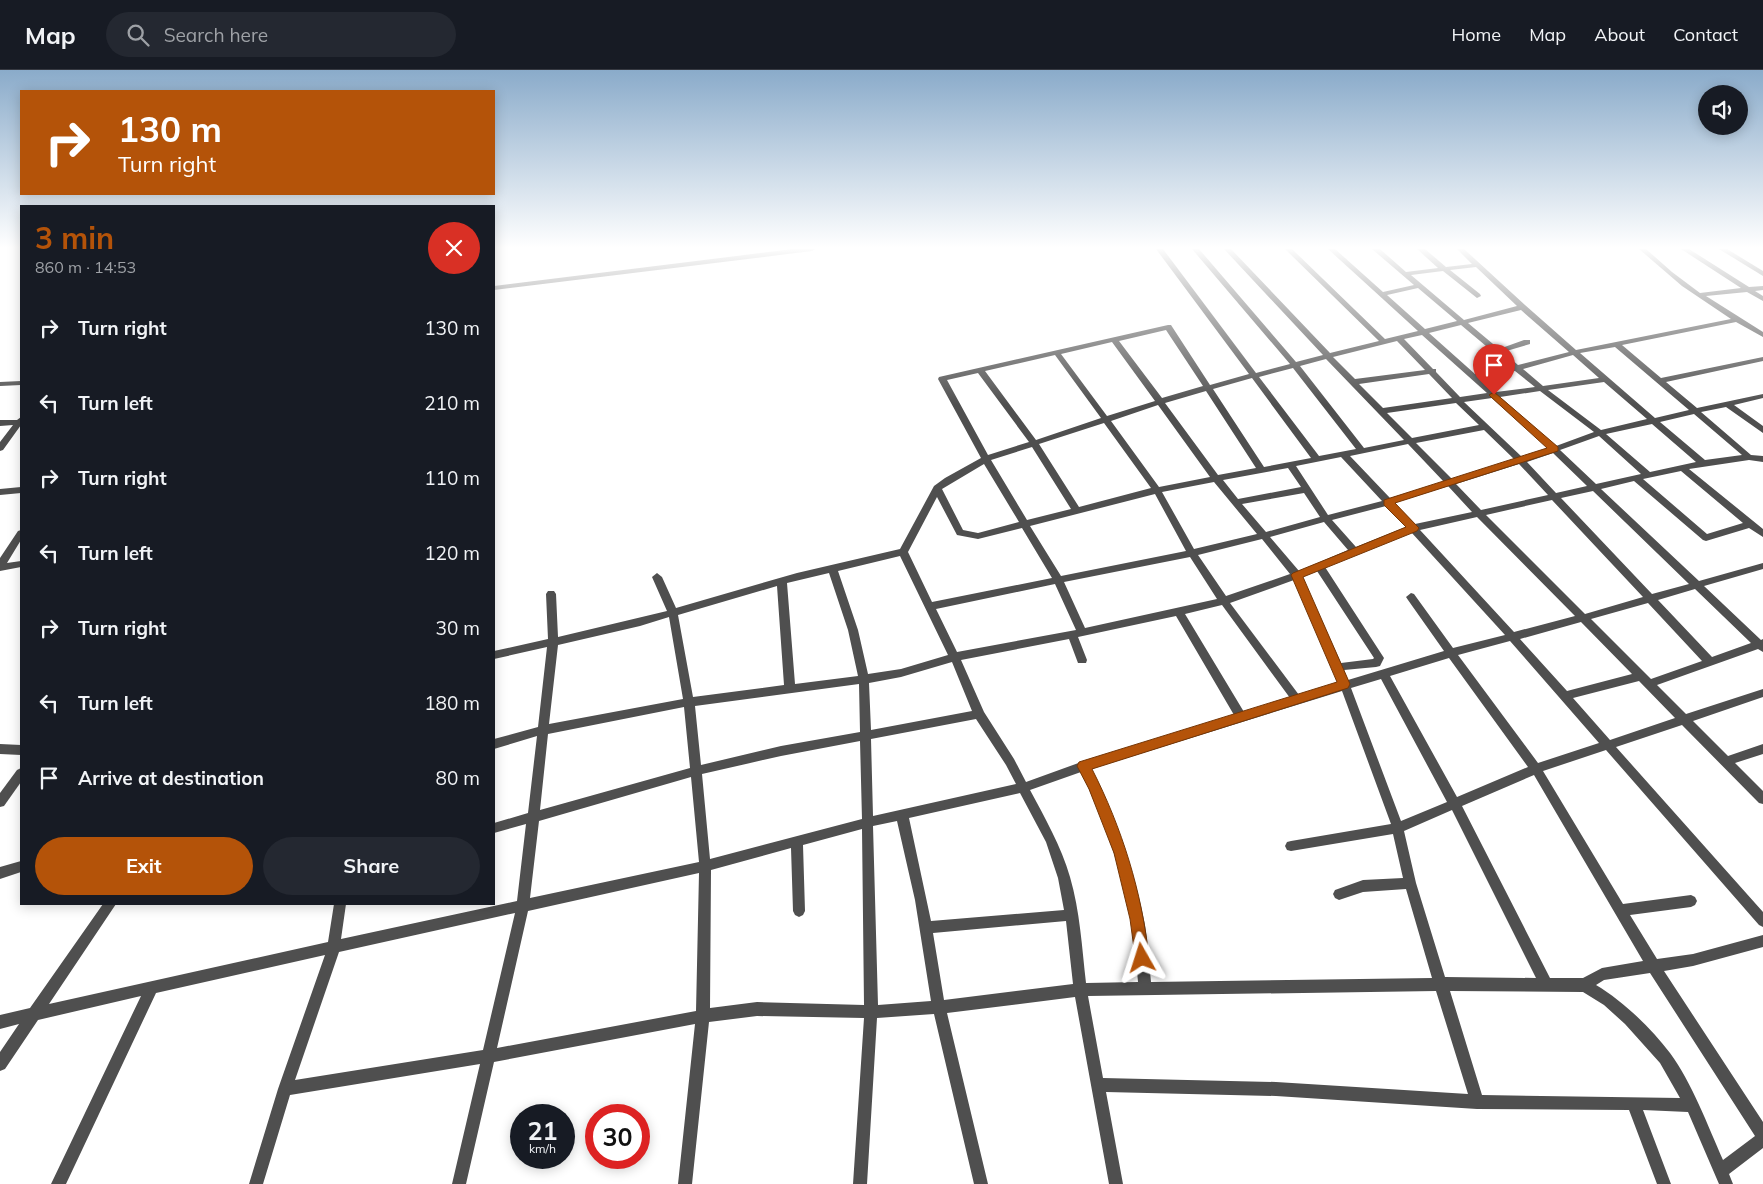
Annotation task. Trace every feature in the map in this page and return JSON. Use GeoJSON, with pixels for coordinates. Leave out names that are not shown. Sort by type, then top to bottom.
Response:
{"type":"FeatureCollection","features":[{"type":"Feature","properties":{"kind":"street"},"geometry":{"type":"LineString","coordinates":[[1198,301],[1316,458]]}},
{"type":"Feature","properties":{"kind":"street"},"geometry":{"type":"LineString","coordinates":[[1239,301],[1294,365],[1361,450]]}},
{"type":"Feature","properties":{"kind":"street"},"geometry":{"type":"LineString","coordinates":[[1276,301],[1480,514],[1763,799]]}},
{"type":"Feature","properties":{"kind":"street"},"geometry":{"type":"LineString","coordinates":[[1342,301],[1384,342]]}},
{"type":"Feature","properties":{"kind":"street"},"geometry":{"type":"LineString","coordinates":[[1390,301],[1554,449],[1695,584],[1762,645],[1645,680],[1565,696]]}},
{"type":"Feature","properties":{"kind":"street"},"geometry":{"type":"LineString","coordinates":[[1436,301],[1541,388],[1600,433],[1649,476]]}},
{"type":"Feature","properties":{"kind":"street"},"geometry":{"type":"LineString","coordinates":[[1516,301],[1703,463]]}},
{"type":"Feature","properties":{"kind":"street"},"geometry":{"type":"LineString","coordinates":[[1708,301],[1763,335]]}},
{"type":"Feature","properties":{"kind":"street"},"geometry":{"type":"LineString","coordinates":[[495,655],[673,613],[782,582],[902,552],[937,488],[986,459],[1206,387],[1522,307]]}},
{"type":"Feature","properties":{"kind":"street"},"geometry":{"type":"LineString","coordinates":[[1474,376],[1517,368],[1576,352],[1737,320]]}},
{"type":"Feature","properties":{"kind":"street"},"geometry":{"type":"LineString","coordinates":[[1082,660],[1077,634],[1058,580],[986,459],[942,379],[1168,327],[1261,469]]}},
{"type":"Feature","properties":{"kind":"street"},"geometry":{"type":"LineString","coordinates":[[1399,338],[1433,371],[1458,400],[1521,461],[1710,662]]}},
{"type":"Feature","properties":{"kind":"street"},"geometry":{"type":"LineString","coordinates":[[1114,339],[1215,478],[1297,575],[1338,667],[1398,828],[1410,883],[1477,1102]]}},
{"type":"Feature","properties":{"kind":"street"},"geometry":{"type":"LineString","coordinates":[[1497,352],[1527,342]]}},
{"type":"Feature","properties":{"kind":"street"},"geometry":{"type":"LineString","coordinates":[[1616,344],[1749,457]]}},
{"type":"Feature","properties":{"kind":"street"},"geometry":{"type":"LineString","coordinates":[[1057,352],[1157,490],[1192,552],[1224,601],[1296,699]]}},
{"type":"Feature","properties":{"kind":"street"},"geometry":{"type":"LineString","coordinates":[[1660,381],[1763,359]]}},
{"type":"Feature","properties":{"kind":"street"},"geometry":{"type":"LineString","coordinates":[[980,370],[1034,443],[1077,511]]}},
{"type":"Feature","properties":{"kind":"street"},"geometry":{"type":"LineString","coordinates":[[1353,382],[1433,371]]}},
{"type":"Feature","properties":{"kind":"street"},"geometry":{"type":"LineString","coordinates":[[1382,411],[1607,379]]}},
{"type":"Feature","properties":{"kind":"street"},"geometry":{"type":"LineString","coordinates":[[0,384],[20,383]]}},
{"type":"Feature","properties":{"kind":"street"},"geometry":{"type":"LineString","coordinates":[[930,606],[1265,536],[1388,502],[1521,461],[1600,433],[1763,396]]}},
{"type":"Feature","properties":{"kind":"street"},"geometry":{"type":"LineString","coordinates":[[1728,404],[1763,430]]}},
{"type":"Feature","properties":{"kind":"street"},"geometry":{"type":"LineString","coordinates":[[0,423],[20,421]]}},
{"type":"Feature","properties":{"kind":"street"},"geometry":{"type":"LineString","coordinates":[[0,448],[20,421]]}},
{"type":"Feature","properties":{"kind":"street"},"geometry":{"type":"LineString","coordinates":[[937,488],[960,534],[978,536],[1157,490],[1485,427]]}},
{"type":"Feature","properties":{"kind":"street"},"geometry":{"type":"LineString","coordinates":[[1343,454],[1512,636],[1763,921]]}},
{"type":"Feature","properties":{"kind":"street"},"geometry":{"type":"LineString","coordinates":[[495,744],[543,730],[689,702],[864,680],[901,673],[955,657],[1179,612],[1224,601],[1297,575],[1413,528],[1556,498],[1703,463],[1749,457],[1763,459]]}},
{"type":"Feature","properties":{"kind":"street"},"geometry":{"type":"LineString","coordinates":[[1290,464],[1325,518],[1355,552]]}},
{"type":"Feature","properties":{"kind":"street"},"geometry":{"type":"LineString","coordinates":[[1684,469],[1758,529]]}},
{"type":"Feature","properties":{"kind":"street"},"geometry":{"type":"LineString","coordinates":[[1637,479],[1706,538],[1758,529]]}},
{"type":"Feature","properties":{"kind":"street"},"geometry":{"type":"LineString","coordinates":[[0,492],[20,490]]}},
{"type":"Feature","properties":{"kind":"street"},"geometry":{"type":"LineString","coordinates":[[1236,502],[1307,490]]}},
{"type":"Feature","properties":{"kind":"street"},"geometry":{"type":"LineString","coordinates":[[0,567],[20,535]]}},
{"type":"Feature","properties":{"kind":"street"},"geometry":{"type":"LineString","coordinates":[[902,552],[955,657],[979,714],[1010,762],[1051,841],[1064,878],[1071,915],[1080,990],[1116,1184]]}},
{"type":"Feature","properties":{"kind":"street"},"geometry":{"type":"LineString","coordinates":[[0,567],[20,564]]}},
{"type":"Feature","properties":{"kind":"street"},"geometry":{"type":"LineString","coordinates":[[1319,566],[1379,658],[1376,663],[1338,667]]}},
{"type":"Feature","properties":{"kind":"street"},"geometry":{"type":"LineString","coordinates":[[0,1022],[705,866],[868,822],[1022,788],[1084,766],[1383,672],[1583,618],[1649,597],[1763,566]]}},
{"type":"Feature","properties":{"kind":"street"},"geometry":{"type":"LineString","coordinates":[[833,569],[850,619],[864,680],[871,1012],[860,1184]]}},
{"type":"Feature","properties":{"kind":"street"},"geometry":{"type":"LineString","coordinates":[[657,577],[673,613],[689,702],[705,866],[703,1016],[685,1184]]}},
{"type":"Feature","properties":{"kind":"street"},"geometry":{"type":"LineString","coordinates":[[782,582],[790,689]]}},
{"type":"Feature","properties":{"kind":"street"},"geometry":{"type":"LineString","coordinates":[[459,1184],[523,906],[553,642],[551,594]]}},
{"type":"Feature","properties":{"kind":"street"},"geometry":{"type":"LineString","coordinates":[[1410,597],[1536,769],[1654,967],[1763,1135]]}},
{"type":"Feature","properties":{"kind":"street"},"geometry":{"type":"LineString","coordinates":[[1179,612],[1241,717]]}},
{"type":"Feature","properties":{"kind":"street"},"geometry":{"type":"LineString","coordinates":[[1383,672],[1455,805],[1546,984]]}},
{"type":"Feature","properties":{"kind":"street"},"geometry":{"type":"LineString","coordinates":[[1290,846],[1398,828],[1536,769],[1763,693]]}},
{"type":"Feature","properties":{"kind":"street"},"geometry":{"type":"LineString","coordinates":[[495,828],[696,771],[782,751],[865,737],[979,714]]}},
{"type":"Feature","properties":{"kind":"street"},"geometry":{"type":"LineString","coordinates":[[0,749],[20,750]]}},
{"type":"Feature","properties":{"kind":"street"},"geometry":{"type":"LineString","coordinates":[[1725,762],[1763,749]]}},
{"type":"Feature","properties":{"kind":"street"},"geometry":{"type":"LineString","coordinates":[[1084,766],[1095,788],[1120,853],[1138,919],[1145,989]]}},
{"type":"Feature","properties":{"kind":"street"},"geometry":{"type":"LineString","coordinates":[[0,802],[20,774]]}},
{"type":"Feature","properties":{"kind":"street"},"geometry":{"type":"LineString","coordinates":[[902,815],[926,928],[939,1006],[981,1184]]}},
{"type":"Feature","properties":{"kind":"street"},"geometry":{"type":"LineString","coordinates":[[796,841],[799,911]]}},
{"type":"Feature","properties":{"kind":"street"},"geometry":{"type":"LineString","coordinates":[[0,873],[20,867]]}},
{"type":"Feature","properties":{"kind":"street"},"geometry":{"type":"LineString","coordinates":[[1339,894],[1363,886],[1410,883]]}},
{"type":"Feature","properties":{"kind":"street"},"geometry":{"type":"LineString","coordinates":[[1620,910],[1690,901]]}},
{"type":"Feature","properties":{"kind":"street"},"geometry":{"type":"LineString","coordinates":[[0,1064],[109,905]]}},
{"type":"Feature","properties":{"kind":"street"},"geometry":{"type":"LineString","coordinates":[[256,1184],[334,947],[340,905]]}},
{"type":"Feature","properties":{"kind":"street"},"geometry":{"type":"LineString","coordinates":[[926,928],[1071,915]]}},
{"type":"Feature","properties":{"kind":"street"},"geometry":{"type":"LineString","coordinates":[[1584,985],[1602,974],[1693,960],[1763,941]]}},
{"type":"Feature","properties":{"kind":"street"},"geometry":{"type":"LineString","coordinates":[[286,1089],[489,1056],[703,1016],[779,1009],[871,1012],[1080,990],[1440,984],[1584,985],[1609,1000],[1646,1035],[1665,1058],[1692,1105],[1724,1177],[1763,1139]]}},
{"type":"Feature","properties":{"kind":"street"},"geometry":{"type":"LineString","coordinates":[[58,1184],[152,987]]}},
{"type":"Feature","properties":{"kind":"street"},"geometry":{"type":"LineString","coordinates":[[1097,1085],[1276,1089],[1477,1102],[1692,1105]]}},
{"type":"Feature","properties":{"kind":"street"},"geometry":{"type":"LineString","coordinates":[[1634,1103],[1664,1184]]}},
{"type":"Feature","properties":{"kind":"route"},"geometry":{"type":"LineString","coordinates":[[1142,958],[1138,919],[1120,853],[1095,788],[1084,766],[1344,684],[1297,575],[1413,528],[1388,502],[1554,449],[1494,395]]}}]}
